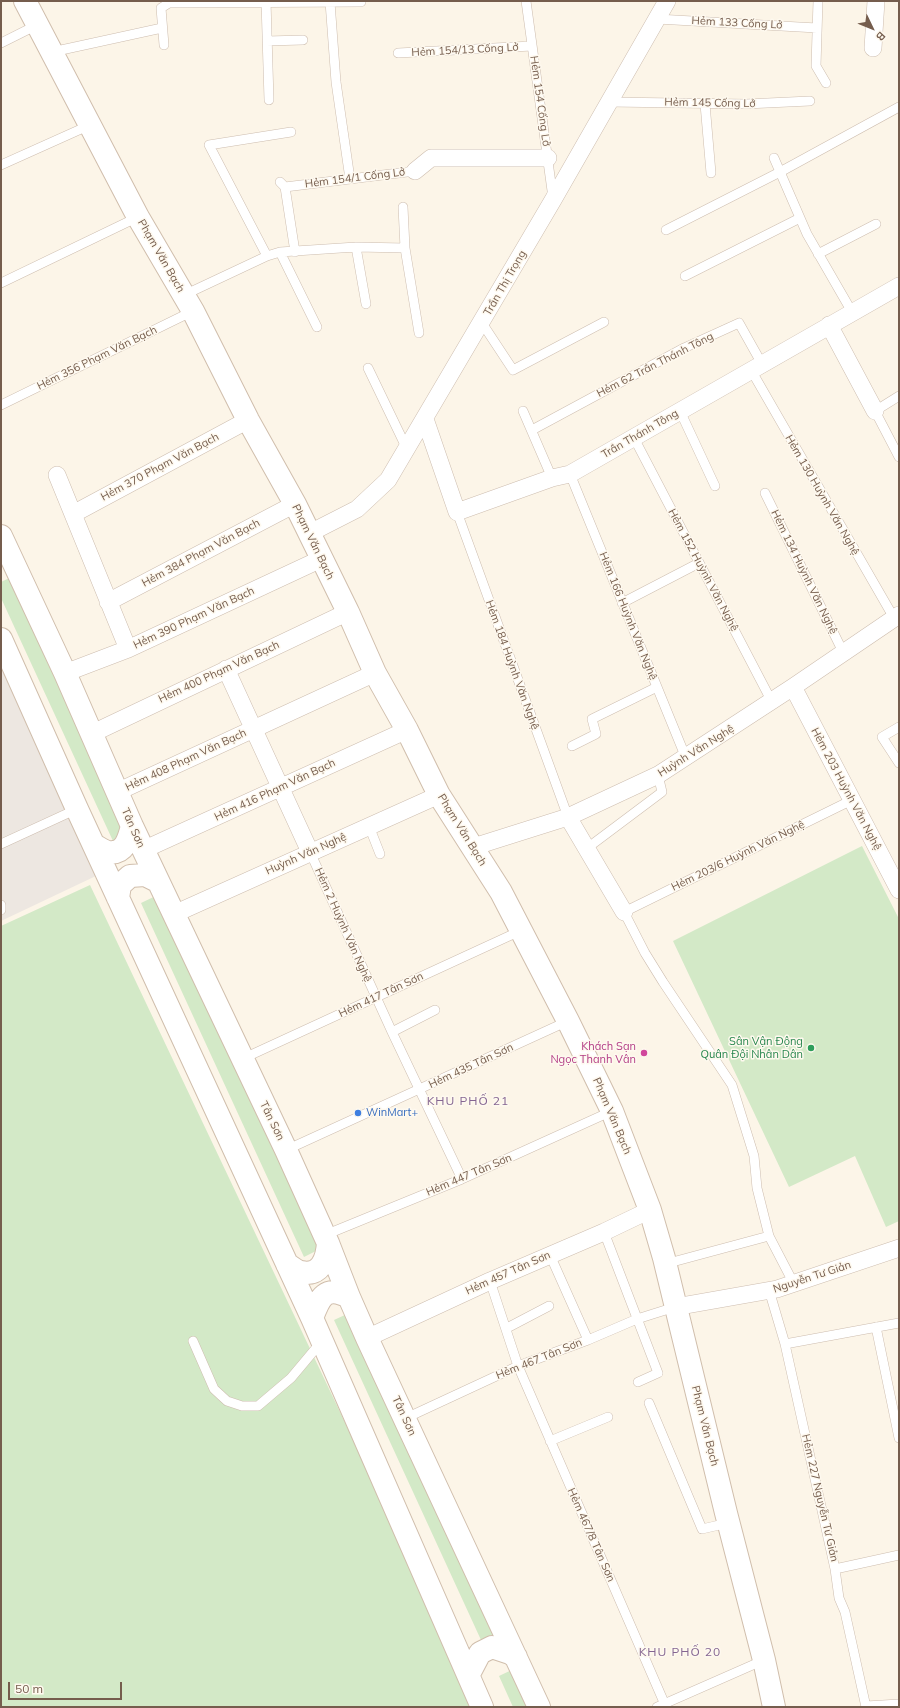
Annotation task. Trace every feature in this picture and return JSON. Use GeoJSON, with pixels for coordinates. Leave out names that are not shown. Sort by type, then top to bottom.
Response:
{"type":"FeatureCollection","features":[{"type":"Feature","properties":{"kind":"street","name":"Phạm Văn Bạch"},"geometry":{"type":"LineString","coordinates":[[25,1],[138,217],[188,303],[248,420],[295,504],[348,612],[375,672],[407,730],[439,795],[501,892],[568,1021],[612,1111],[650,1210],[665,1264],[728,1523],[764,1660],[774,1707]]}},
{"type":"Feature","properties":{"kind":"street","name":"Trần Thị Trọng"},"geometry":{"type":"LineString","coordinates":[[310,533],[357,509],[388,480],[482,322],[667,1]]}},
{"type":"Feature","properties":{"kind":"street"},"geometry":{"type":"LineString","coordinates":[[873,48],[876,1]]}},
{"type":"Feature","properties":{"kind":"street","name":"Hẻm 154/1 Cống Lở"},"geometry":{"type":"LineString","coordinates":[[415,171],[431,158],[548,158]]}},
{"type":"Feature","properties":{"kind":"street","name":"Trần Thánh Tông"},"geometry":{"type":"LineString","coordinates":[[457,512],[552,478],[570,474],[899,286]]}},
{"type":"Feature","properties":{"kind":"street"},"geometry":{"type":"LineString","coordinates":[[829,325],[875,411]]}},
{"type":"Feature","properties":{"kind":"street"},"geometry":{"type":"LineString","coordinates":[[425,419],[457,512]]}},
{"type":"Feature","properties":{"kind":"street","name":"Hẻm 370 Phạm Văn Bạch"},"geometry":{"type":"LineString","coordinates":[[73,514],[248,420]]}},
{"type":"Feature","properties":{"kind":"street"},"geometry":{"type":"LineString","coordinates":[[57,475],[128,649]]}},
{"type":"Feature","properties":{"kind":"street","name":"Hẻm 384 Phạm Văn Bạch"},"geometry":{"type":"LineString","coordinates":[[108,602],[295,504]]}},
{"type":"Feature","properties":{"kind":"street","name":"Tân Sơn"},"geometry":{"type":"LineString","coordinates":[[1,536],[8,564],[65,673],[90,734],[143,850],[286,1150],[326,1239],[367,1338],[406,1418],[539,1707]]}},
{"type":"Feature","properties":{"kind":"street","name":"Hẻm 390 Phạm Văn Bạch"},"geometry":{"type":"LineString","coordinates":[[65,673],[128,649],[321,559]]}},
{"type":"Feature","properties":{"kind":"street","name":"Hẻm 400 Phạm Văn Bạch"},"geometry":{"type":"LineString","coordinates":[[90,734],[348,612]]}},
{"type":"Feature","properties":{"kind":"street","name":"Huỳnh Văn Nghệ"},"geometry":{"type":"LineString","coordinates":[[473,847],[568,818],[658,775],[772,702],[896,617]]}},
{"type":"Feature","properties":{"kind":"street"},"geometry":{"type":"LineString","coordinates":[[1,639],[77,809],[312,1318],[375,1465],[469,1674],[482,1707]]}},
{"type":"Feature","properties":{"kind":"street","name":"Hẻm 408 Phạm Văn Bạch"},"geometry":{"type":"LineString","coordinates":[[226,669],[254,729]]}},
{"type":"Feature","properties":{"kind":"street","name":"Hẻm 408 Phạm Văn Bạch"},"geometry":{"type":"LineString","coordinates":[[117,792],[375,672]]}},
{"type":"Feature","properties":{"kind":"street","name":"Hẻm 203 Huỳnh Văn Nghệ"},"geometry":{"type":"LineString","coordinates":[[793,688],[899,890]]}},
{"type":"Feature","properties":{"kind":"street"},"geometry":{"type":"LineString","coordinates":[[254,729],[282,787],[310,852]]}},
{"type":"Feature","properties":{"kind":"street","name":"Hẻm 416 Phạm Văn Bạch"},"geometry":{"type":"LineString","coordinates":[[143,850],[407,730]]}},
{"type":"Feature","properties":{"kind":"street","name":"Huỳnh Văn Nghệ"},"geometry":{"type":"LineString","coordinates":[[174,914],[439,795]]}},
{"type":"Feature","properties":{"kind":"street"},"geometry":{"type":"LineString","coordinates":[[568,818],[624,912]]}},
{"type":"Feature","properties":{"kind":"street"},"geometry":{"type":"LineString","coordinates":[[94,845],[109,852],[120,850],[128,842],[132,826]]}},
{"type":"Feature","properties":{"kind":"street"},"geometry":{"type":"LineString","coordinates":[[118,898],[120,885],[130,876],[145,875],[157,880]]}},
{"type":"Feature","properties":{"kind":"street","name":"Hẻm 457 Tân Sơn"},"geometry":{"type":"LineString","coordinates":[[367,1338],[490,1281],[604,1232],[650,1210]]}},
{"type":"Feature","properties":{"kind":"street"},"geometry":{"type":"LineString","coordinates":[[287,1264],[299,1272],[315,1272],[324,1264],[328,1255],[326,1239]]}},
{"type":"Feature","properties":{"kind":"street","name":"Nguyễn Tư Giản"},"geometry":{"type":"LineString","coordinates":[[675,1307],[794,1284],[899,1248]]}},
{"type":"Feature","properties":{"kind":"street"},"geometry":{"type":"LineString","coordinates":[[312,1318],[318,1300],[329,1292],[339,1292],[349,1297]]}},
{"type":"Feature","properties":{"kind":"street"},"geometry":{"type":"LineString","coordinates":[[469,1674],[480,1654],[492,1647],[510,1653],[516,1657]]}},
{"type":"Feature","properties":{"kind":"lane","name":"Hẻm 154 Cống Lở"},"geometry":{"type":"LineString","coordinates":[[526,1],[553,200]]}},
{"type":"Feature","properties":{"kind":"lane"},"geometry":{"type":"LineString","coordinates":[[818,1],[816,66],[826,83]]}},
{"type":"Feature","properties":{"kind":"lane"},"geometry":{"type":"LineString","coordinates":[[266,2],[269,100]]}},
{"type":"Feature","properties":{"kind":"lane"},"geometry":{"type":"LineString","coordinates":[[330,2],[336,82],[350,179]]}},
{"type":"Feature","properties":{"kind":"lane"},"geometry":{"type":"LineString","coordinates":[[164,45],[161,8],[169,3],[361,2]]}},
{"type":"Feature","properties":{"kind":"lane","name":"Hẻm 133 Cống Lở"},"geometry":{"type":"LineString","coordinates":[[657,18],[817,28]]}},
{"type":"Feature","properties":{"kind":"lane"},"geometry":{"type":"LineString","coordinates":[[1,43],[37,25]]}},
{"type":"Feature","properties":{"kind":"lane"},"geometry":{"type":"LineString","coordinates":[[52,52],[162,28]]}},
{"type":"Feature","properties":{"kind":"lane"},"geometry":{"type":"LineString","coordinates":[[267,41],[303,40]]}},
{"type":"Feature","properties":{"kind":"lane","name":"Hẻm 154/13 Cống Lở"},"geometry":{"type":"LineString","coordinates":[[398,53],[532,46]]}},
{"type":"Feature","properties":{"kind":"lane","name":"Hẻm 145 Cống Lở"},"geometry":{"type":"LineString","coordinates":[[610,102],[746,104],[810,101]]}},
{"type":"Feature","properties":{"kind":"lane"},"geometry":{"type":"LineString","coordinates":[[705,104],[712,173]]}},
{"type":"Feature","properties":{"kind":"lane"},"geometry":{"type":"LineString","coordinates":[[666,230],[780,172],[899,107]]}},
{"type":"Feature","properties":{"kind":"lane"},"geometry":{"type":"LineString","coordinates":[[1,166],[90,125]]}},
{"type":"Feature","properties":{"kind":"lane"},"geometry":{"type":"LineString","coordinates":[[267,256],[209,145],[291,132]]}},
{"type":"Feature","properties":{"kind":"lane"},"geometry":{"type":"LineString","coordinates":[[774,158],[800,218],[818,254],[852,312]]}},
{"type":"Feature","properties":{"kind":"lane","name":"Hẻm 154/1 Cống Lở"},"geometry":{"type":"LineString","coordinates":[[294,252],[282,184],[350,179],[415,171]]}},
{"type":"Feature","properties":{"kind":"lane"},"geometry":{"type":"LineString","coordinates":[[402,207],[405,248],[419,333]]}},
{"type":"Feature","properties":{"kind":"lane"},"geometry":{"type":"LineString","coordinates":[[1,283],[138,217]]}},
{"type":"Feature","properties":{"kind":"lane"},"geometry":{"type":"LineString","coordinates":[[685,276],[800,218]]}},
{"type":"Feature","properties":{"kind":"lane"},"geometry":{"type":"LineString","coordinates":[[818,254],[876,224]]}},
{"type":"Feature","properties":{"kind":"lane"},"geometry":{"type":"LineString","coordinates":[[356,247],[366,304]]}},
{"type":"Feature","properties":{"kind":"lane","name":"Hẻm 356 Phạm Văn Bạch"},"geometry":{"type":"LineString","coordinates":[[1,405],[188,303],[267,256],[280,252],[356,247],[405,248]]}},
{"type":"Feature","properties":{"kind":"lane"},"geometry":{"type":"LineString","coordinates":[[280,252],[317,327]]}},
{"type":"Feature","properties":{"kind":"lane"},"geometry":{"type":"LineString","coordinates":[[482,322],[513,370],[604,322]]}},
{"type":"Feature","properties":{"kind":"lane","name":"Hẻm 62 Trần Thánh Tông"},"geometry":{"type":"LineString","coordinates":[[532,430],[684,348],[739,323],[757,367]]}},
{"type":"Feature","properties":{"kind":"lane","name":"Hẻm 130 Huỳnh Văn Nghệ"},"geometry":{"type":"LineString","coordinates":[[757,367],[896,617]]}},
{"type":"Feature","properties":{"kind":"lane"},"geometry":{"type":"LineString","coordinates":[[368,368],[407,449]]}},
{"type":"Feature","properties":{"kind":"lane"},"geometry":{"type":"LineString","coordinates":[[899,396],[875,411],[899,457]]}},
{"type":"Feature","properties":{"kind":"lane"},"geometry":{"type":"LineString","coordinates":[[523,411],[552,478]]}},
{"type":"Feature","properties":{"kind":"lane"},"geometry":{"type":"LineString","coordinates":[[680,411],[715,486]]}},
{"type":"Feature","properties":{"kind":"lane","name":"Hẻm 152 Huỳnh Văn Nghệ"},"geometry":{"type":"LineString","coordinates":[[634,438],[772,702]]}},
{"type":"Feature","properties":{"kind":"lane","name":"Hẻm 166 Huỳnh Văn Nghệ"},"geometry":{"type":"LineString","coordinates":[[570,474],[686,758]]}},
{"type":"Feature","properties":{"kind":"lane","name":"Hẻm 134 Huỳnh Văn Nghệ"},"geometry":{"type":"LineString","coordinates":[[765,493],[843,652]]}},
{"type":"Feature","properties":{"kind":"lane","name":"Hẻm 184 Huỳnh Văn Nghệ"},"geometry":{"type":"LineString","coordinates":[[457,512],[568,818]]}},
{"type":"Feature","properties":{"kind":"lane"},"geometry":{"type":"LineString","coordinates":[[622,603],[699,563]]}},
{"type":"Feature","properties":{"kind":"lane"},"geometry":{"type":"LineString","coordinates":[[572,746],[596,734],[592,719],[657,687]]}},
{"type":"Feature","properties":{"kind":"lane"},"geometry":{"type":"LineString","coordinates":[[899,727],[882,737],[899,763]]}},
{"type":"Feature","properties":{"kind":"lane"},"geometry":{"type":"LineString","coordinates":[[586,849],[662,792],[658,775]]}},
{"type":"Feature","properties":{"kind":"lane","name":"Hẻm 203/6 Huỳnh Văn Nghệ"},"geometry":{"type":"LineString","coordinates":[[624,912],[852,800]]}},
{"type":"Feature","properties":{"kind":"lane"},"geometry":{"type":"LineString","coordinates":[[1,844],[77,809]]}},
{"type":"Feature","properties":{"kind":"lane"},"geometry":{"type":"LineString","coordinates":[[369,826],[380,854]]}},
{"type":"Feature","properties":{"kind":"lane","name":"Hẻm 2 Huỳnh Văn Nghệ"},"geometry":{"type":"LineString","coordinates":[[310,852],[376,998],[462,1179]]}},
{"type":"Feature","properties":{"kind":"lane"},"geometry":{"type":"LineString","coordinates":[[1,905],[1,910]]}},
{"type":"Feature","properties":{"kind":"lane"},"geometry":{"type":"LineString","coordinates":[[624,912],[662,982],[732,1085],[754,1156],[757,1188],[769,1236],[794,1284]]}},
{"type":"Feature","properties":{"kind":"lane","name":"Hẻm 417 Tân Sơn"},"geometry":{"type":"LineString","coordinates":[[242,1059],[520,931]]}},
{"type":"Feature","properties":{"kind":"lane"},"geometry":{"type":"LineString","coordinates":[[392,1032],[435,1010]]}},
{"type":"Feature","properties":{"kind":"lane","name":"Hẻm 435 Tân Sơn"},"geometry":{"type":"LineString","coordinates":[[286,1150],[568,1021]]}},
{"type":"Feature","properties":{"kind":"lane","name":"Hẻm 447 Tân Sơn"},"geometry":{"type":"LineString","coordinates":[[326,1239],[612,1111]]}},
{"type":"Feature","properties":{"kind":"lane"},"geometry":{"type":"LineString","coordinates":[[604,1232],[658,1373],[638,1382]]}},
{"type":"Feature","properties":{"kind":"lane"},"geometry":{"type":"LineString","coordinates":[[665,1264],[769,1236]]}},
{"type":"Feature","properties":{"kind":"lane"},"geometry":{"type":"LineString","coordinates":[[550,1255],[588,1340]]}},
{"type":"Feature","properties":{"kind":"lane","name":"Hẻm 467/8 Tân Sơn"},"geometry":{"type":"LineString","coordinates":[[490,1281],[507,1328],[518,1366],[663,1706]]}},
{"type":"Feature","properties":{"kind":"lane","name":"Hẻm 227 Nguyễn Tư Giản"},"geometry":{"type":"LineString","coordinates":[[769,1290],[785,1344],[836,1569],[839,1598],[845,1612],[866,1707]]}},
{"type":"Feature","properties":{"kind":"lane"},"geometry":{"type":"LineString","coordinates":[[507,1328],[548,1306]]}},
{"type":"Feature","properties":{"kind":"lane","name":"Hẻm 467 Tân Sơn"},"geometry":{"type":"LineString","coordinates":[[406,1418],[518,1366],[588,1340],[637,1319],[675,1307]]}},
{"type":"Feature","properties":{"kind":"lane"},"geometry":{"type":"LineString","coordinates":[[785,1344],[899,1323]]}},
{"type":"Feature","properties":{"kind":"lane"},"geometry":{"type":"LineString","coordinates":[[876,1327],[899,1438]]}},
{"type":"Feature","properties":{"kind":"lane"},"geometry":{"type":"LineString","coordinates":[[193,1341],[214,1389],[227,1401],[242,1406],[258,1406],[291,1378],[322,1341]]}},
{"type":"Feature","properties":{"kind":"lane"},"geometry":{"type":"LineString","coordinates":[[649,1403],[702,1528],[728,1523]]}},
{"type":"Feature","properties":{"kind":"lane"},"geometry":{"type":"LineString","coordinates":[[550,1441],[608,1417]]}},
{"type":"Feature","properties":{"kind":"lane"},"geometry":{"type":"LineString","coordinates":[[836,1569],[899,1555]]}},
{"type":"Feature","properties":{"kind":"lane"},"geometry":{"type":"LineString","coordinates":[[663,1706],[764,1660]]}},
{"type":"Feature","properties":{"kind":"lane"},"geometry":{"type":"LineString","coordinates":[[866,1707],[899,1704]]}},
{"type":"Feature","properties":{"kind":"shaded area"},"geometry":{"type":"Polygon","coordinates":[[[1,664],[98,875],[1,921],[1,664]]]}},
{"type":"Feature","properties":{"kind":"green space"},"geometry":{"type":"Polygon","coordinates":[[[18,574],[134,829],[113,841],[1,598],[1,582],[18,574]]]}},
{"type":"Feature","properties":{"kind":"green space","name":"Sân Vận Động Quân Đội Nhân Dân"},"geometry":{"type":"Polygon","coordinates":[[[862,846],[899,919],[899,1221],[886,1227],[855,1156],[789,1187],[673,941],[862,846]]]}},
{"type":"Feature","properties":{"kind":"green space"},"geometry":{"type":"Polygon","coordinates":[[[90,885],[480,1707],[1,1707],[1,926],[90,885]]]}},
{"type":"Feature","properties":{"kind":"green space"},"geometry":{"type":"Polygon","coordinates":[[[164,892],[330,1244],[304,1257],[141,903],[164,892]]]}},
{"type":"Feature","properties":{"kind":"green space"},"geometry":{"type":"Polygon","coordinates":[[[360,1308],[505,1629],[481,1640],[334,1320],[360,1308]]]}},
{"type":"Feature","properties":{"kind":"green space"},"geometry":{"type":"Polygon","coordinates":[[[520,1666],[538,1707],[513,1707],[499,1676],[520,1666]]]}},
{"type":"Feature","properties":{"kind":"place","name":"Sân Vận Động Quân Đội Nhân Dân"},"geometry":{"type":"Point","coordinates":[811,1048]}},
{"type":"Feature","properties":{"kind":"place","name":"Khách Sạn Ngọc Thanh Vân"},"geometry":{"type":"Point","coordinates":[644,1053]}},
{"type":"Feature","properties":{"kind":"place","name":"WinMart+"},"geometry":{"type":"Point","coordinates":[358,1113]}},
{"type":"Feature","properties":{"kind":"district","name":"KHU PHỐ 21"},"geometry":{"type":"Point","coordinates":[468,1101]}},
{"type":"Feature","properties":{"kind":"district","name":"KHU PHỐ 20"},"geometry":{"type":"Point","coordinates":[680,1652]}}]}
